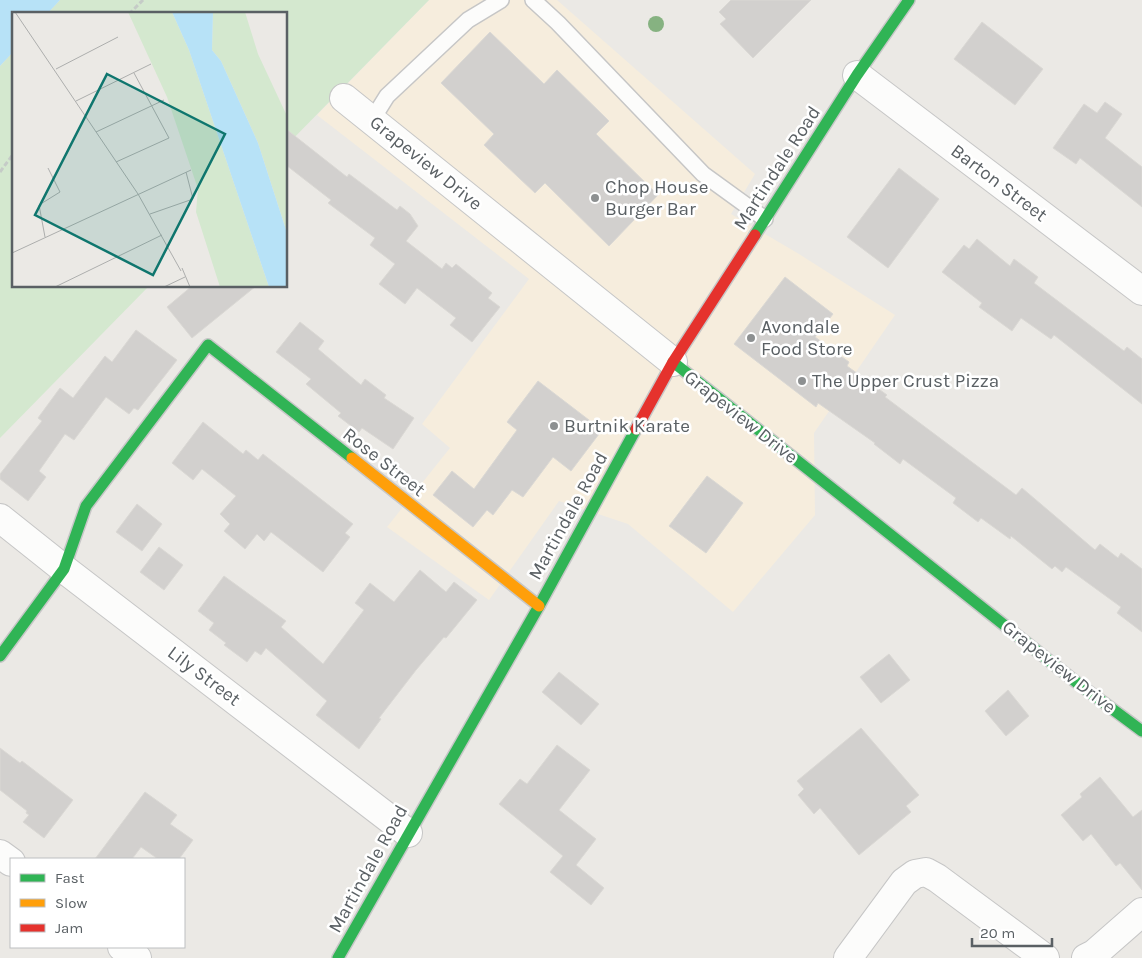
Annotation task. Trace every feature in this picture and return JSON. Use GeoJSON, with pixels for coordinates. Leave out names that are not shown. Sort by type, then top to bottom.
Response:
{"type":"FeatureCollection","features":[{"type":"Feature","properties":{"kind":"street","name":"Martindale Road"},"geometry":{"type":"LineString","coordinates":[[338,958],[539,606],[673,362],[857,75],[908,0]]}},
{"type":"Feature","properties":{"kind":"street","name":"Barton Street"},"geometry":{"type":"LineString","coordinates":[[857,75],[1142,291]]}},
{"type":"Feature","properties":{"kind":"street","name":"Grapeview Drive"},"geometry":{"type":"LineString","coordinates":[[344,98],[673,362],[1142,732]]}},
{"type":"Feature","properties":{"kind":"street","name":"Rose Street"},"geometry":{"type":"LineString","coordinates":[[64,569],[86,506],[208,345],[539,606]]}},
{"type":"Feature","properties":{"kind":"street","name":"Lily Street"},"geometry":{"type":"LineString","coordinates":[[0,518],[408,833]]}},
{"type":"Feature","properties":{"kind":"street"},"geometry":{"type":"LineString","coordinates":[[0,656],[64,569]]}},
{"type":"Feature","properties":{"kind":"street"},"geometry":{"type":"LineString","coordinates":[[848,958],[904,882],[915,874],[926,872],[937,878],[1045,958]]}},
{"type":"Feature","properties":{"kind":"street"},"geometry":{"type":"LineString","coordinates":[[1086,958],[1094,954],[1142,912]]}},
{"type":"Feature","properties":{"kind":"street"},"geometry":{"type":"LineString","coordinates":[[123,948],[137,958]]}},
{"type":"Feature","properties":{"kind":"lane"},"geometry":{"type":"LineString","coordinates":[[372,120],[387,96],[468,20],[501,0]]}},
{"type":"Feature","properties":{"kind":"lane"},"geometry":{"type":"LineString","coordinates":[[533,0],[558,23],[703,174],[764,219]]}},
{"type":"Feature","properties":{"kind":"path"},"geometry":{"type":"LineString","coordinates":[[131,12],[143,0]]}},
{"type":"Feature","properties":{"kind":"path"},"geometry":{"type":"LineString","coordinates":[[0,172],[12,156]]}},
{"type":"Feature","properties":{"kind":"shaded area"},"geometry":{"type":"Polygon","coordinates":[[[429,0],[557,0],[755,174],[731,214],[799,254],[895,315],[814,433],[815,515],[733,612],[628,524],[559,501],[489,600],[387,527],[450,448],[422,424],[529,279],[317,115],[429,0]]]}},
{"type":"Feature","properties":{"kind":"green space"},"geometry":{"type":"Polygon","coordinates":[[[60,0],[429,0],[288,144],[288,12],[49,12],[60,0]]]}},
{"type":"Feature","properties":{"kind":"green space"},"geometry":{"type":"Polygon","coordinates":[[[12,53],[12,288],[147,288],[0,438],[0,66],[12,53]]]}},
{"type":"Feature","properties":{"kind":"water"},"geometry":{"type":"Polygon","coordinates":[[[0,0],[60,0],[49,12],[12,12],[12,53],[0,66],[0,0]]]}},
{"type":"Feature","properties":{"kind":"building"},"geometry":{"type":"Polygon","coordinates":[[[731,0],[811,0],[753,58],[720,24],[726,19],[719,12],[731,0]]]}},
{"type":"Feature","properties":{"kind":"building"},"geometry":{"type":"Polygon","coordinates":[[[982,22],[1043,69],[1015,105],[954,59],[982,22]]]}},
{"type":"Feature","properties":{"kind":"building"},"geometry":{"type":"Polygon","coordinates":[[[490,32],[544,84],[557,70],[609,121],[596,134],[658,195],[609,246],[545,183],[535,193],[484,145],[494,134],[441,83],[490,32]]]}},
{"type":"Feature","properties":{"kind":"building"},"geometry":{"type":"Polygon","coordinates":[[[1105,102],[1122,114],[1105,138],[1142,167],[1142,207],[1080,158],[1076,164],[1053,148],[1084,104],[1097,113],[1105,102]]]}},
{"type":"Feature","properties":{"kind":"building"},"geometry":{"type":"Polygon","coordinates":[[[288,131],[347,177],[349,174],[397,210],[400,206],[410,214],[418,226],[406,241],[442,269],[446,263],[452,268],[456,264],[492,293],[488,298],[500,307],[472,342],[450,325],[456,318],[417,288],[405,304],[379,284],[395,264],[370,245],[375,238],[328,203],[331,200],[288,167],[288,131]]]}},
{"type":"Feature","properties":{"kind":"building"},"geometry":{"type":"Polygon","coordinates":[[[899,168],[939,199],[888,268],[847,237],[899,168]]]}},
{"type":"Feature","properties":{"kind":"building"},"geometry":{"type":"Polygon","coordinates":[[[977,239],[1010,266],[1014,259],[1038,277],[1034,283],[1124,351],[1127,347],[1142,359],[1142,404],[1054,335],[1051,339],[1021,318],[1012,331],[979,307],[982,303],[942,272],[964,245],[969,249],[977,239]]]}},
{"type":"Feature","properties":{"kind":"building"},"geometry":{"type":"Polygon","coordinates":[[[785,277],[833,314],[815,337],[849,362],[847,366],[887,395],[885,397],[1016,495],[1022,488],[1095,550],[1100,544],[1118,558],[1121,553],[1142,569],[1142,632],[1117,613],[1121,607],[1066,567],[1062,572],[1055,566],[1052,569],[1011,536],[1010,539],[981,518],[978,522],[953,503],[956,498],[903,459],[900,464],[875,443],[818,403],[816,407],[734,344],[785,277]]]}},
{"type":"Feature","properties":{"kind":"building"},"geometry":{"type":"Polygon","coordinates":[[[190,288],[254,288],[192,338],[167,307],[190,288]]]}},
{"type":"Feature","properties":{"kind":"building"},"geometry":{"type":"Polygon","coordinates":[[[300,322],[324,341],[318,349],[361,385],[365,379],[386,395],[384,398],[414,418],[393,449],[362,428],[359,432],[338,416],[341,413],[306,384],[311,379],[276,352],[300,322]]]}},
{"type":"Feature","properties":{"kind":"building"},"geometry":{"type":"Polygon","coordinates":[[[136,330],[177,360],[138,410],[134,408],[129,414],[106,397],[74,440],[65,434],[39,471],[46,477],[28,501],[0,479],[0,474],[42,421],[38,418],[60,388],[73,398],[105,356],[112,362],[136,330]]]}},
{"type":"Feature","properties":{"kind":"building"},"geometry":{"type":"Polygon","coordinates":[[[538,381],[602,430],[571,471],[553,457],[523,497],[512,490],[493,515],[487,510],[473,527],[433,495],[452,471],[474,489],[517,430],[507,422],[538,381]]]}},
{"type":"Feature","properties":{"kind":"building"},"geometry":{"type":"Polygon","coordinates":[[[203,422],[243,454],[246,450],[258,460],[263,454],[353,524],[345,533],[350,537],[323,572],[271,532],[264,541],[257,534],[245,549],[224,531],[230,524],[220,514],[236,496],[202,469],[193,480],[172,463],[203,422]]]}},
{"type":"Feature","properties":{"kind":"building"},"geometry":{"type":"Polygon","coordinates":[[[707,476],[743,503],[706,553],[669,526],[707,476]]]}},
{"type":"Feature","properties":{"kind":"building"},"geometry":{"type":"Polygon","coordinates":[[[137,504],[162,524],[142,551],[116,532],[137,504]]]}},
{"type":"Feature","properties":{"kind":"building"},"geometry":{"type":"Polygon","coordinates":[[[159,547],[183,565],[164,590],[140,572],[159,547]]]}},
{"type":"Feature","properties":{"kind":"building"},"geometry":{"type":"Polygon","coordinates":[[[420,570],[446,592],[454,582],[477,600],[446,638],[444,637],[416,670],[379,718],[381,719],[359,749],[316,715],[327,701],[266,648],[261,655],[255,651],[247,662],[224,645],[226,643],[209,630],[214,623],[198,611],[224,576],[286,621],[281,627],[323,664],[364,610],[355,603],[370,583],[394,602],[420,570]]]}},
{"type":"Feature","properties":{"kind":"building"},"geometry":{"type":"Polygon","coordinates":[[[889,654],[910,680],[881,703],[860,677],[889,654]]]}},
{"type":"Feature","properties":{"kind":"building"},"geometry":{"type":"Polygon","coordinates":[[[559,672],[599,704],[581,725],[542,692],[559,672]]]}},
{"type":"Feature","properties":{"kind":"building"},"geometry":{"type":"Polygon","coordinates":[[[1008,690],[1029,716],[1006,736],[985,711],[1008,690]]]}},
{"type":"Feature","properties":{"kind":"building"},"geometry":{"type":"Polygon","coordinates":[[[861,728],[919,795],[906,806],[911,812],[859,855],[820,808],[814,814],[798,795],[804,789],[797,781],[861,728]]]}},
{"type":"Feature","properties":{"kind":"building"},"geometry":{"type":"Polygon","coordinates":[[[557,745],[590,770],[559,810],[596,839],[576,865],[604,888],[591,905],[550,872],[563,856],[499,804],[520,779],[527,784],[557,745]]]}},
{"type":"Feature","properties":{"kind":"building"},"geometry":{"type":"Polygon","coordinates":[[[0,748],[20,763],[22,761],[73,800],[44,838],[23,822],[29,815],[26,813],[27,811],[0,790],[0,748]]]}},
{"type":"Feature","properties":{"kind":"building"},"geometry":{"type":"Polygon","coordinates":[[[1100,777],[1133,817],[1142,810],[1142,890],[1120,863],[1116,866],[1091,834],[1083,841],[1061,815],[1082,797],[1080,794],[1100,777]]]}},
{"type":"Feature","properties":{"kind":"building"},"geometry":{"type":"Polygon","coordinates":[[[145,792],[177,815],[170,824],[193,840],[180,858],[157,858],[141,847],[133,858],[96,858],[145,792]]]}},
{"type":"Feature","properties":{"kind":"traffic: fast"},"geometry":{"type":"LineString","coordinates":[[755,235],[857,75],[909,0]]}},
{"type":"Feature","properties":{"kind":"traffic: fast"},"geometry":{"type":"LineString","coordinates":[[0,656],[64,569],[86,506],[208,345],[352,458]]}},
{"type":"Feature","properties":{"kind":"traffic: fast"},"geometry":{"type":"LineString","coordinates":[[673,362],[1076,682],[1142,731]]}},
{"type":"Feature","properties":{"kind":"traffic: fast"},"geometry":{"type":"LineString","coordinates":[[338,958],[539,606],[636,429]]}},
{"type":"Feature","properties":{"kind":"traffic: slow"},"geometry":{"type":"LineString","coordinates":[[352,458],[539,606]]}},
{"type":"Feature","properties":{"kind":"traffic: jam"},"geometry":{"type":"LineString","coordinates":[[636,429],[673,362],[755,235]]}},
{"type":"Feature","properties":{"kind":"place","name":"Chop House Burger Bar"},"geometry":{"type":"Point","coordinates":[595,198]}},
{"type":"Feature","properties":{"kind":"place","name":"Avondale Food Store"},"geometry":{"type":"Point","coordinates":[751,338]}},
{"type":"Feature","properties":{"kind":"place","name":"The Upper Crust Pizza"},"geometry":{"type":"Point","coordinates":[802,381]}},
{"type":"Feature","properties":{"kind":"place","name":"Burtnik Karate"},"geometry":{"type":"Point","coordinates":[554,426]}}]}
